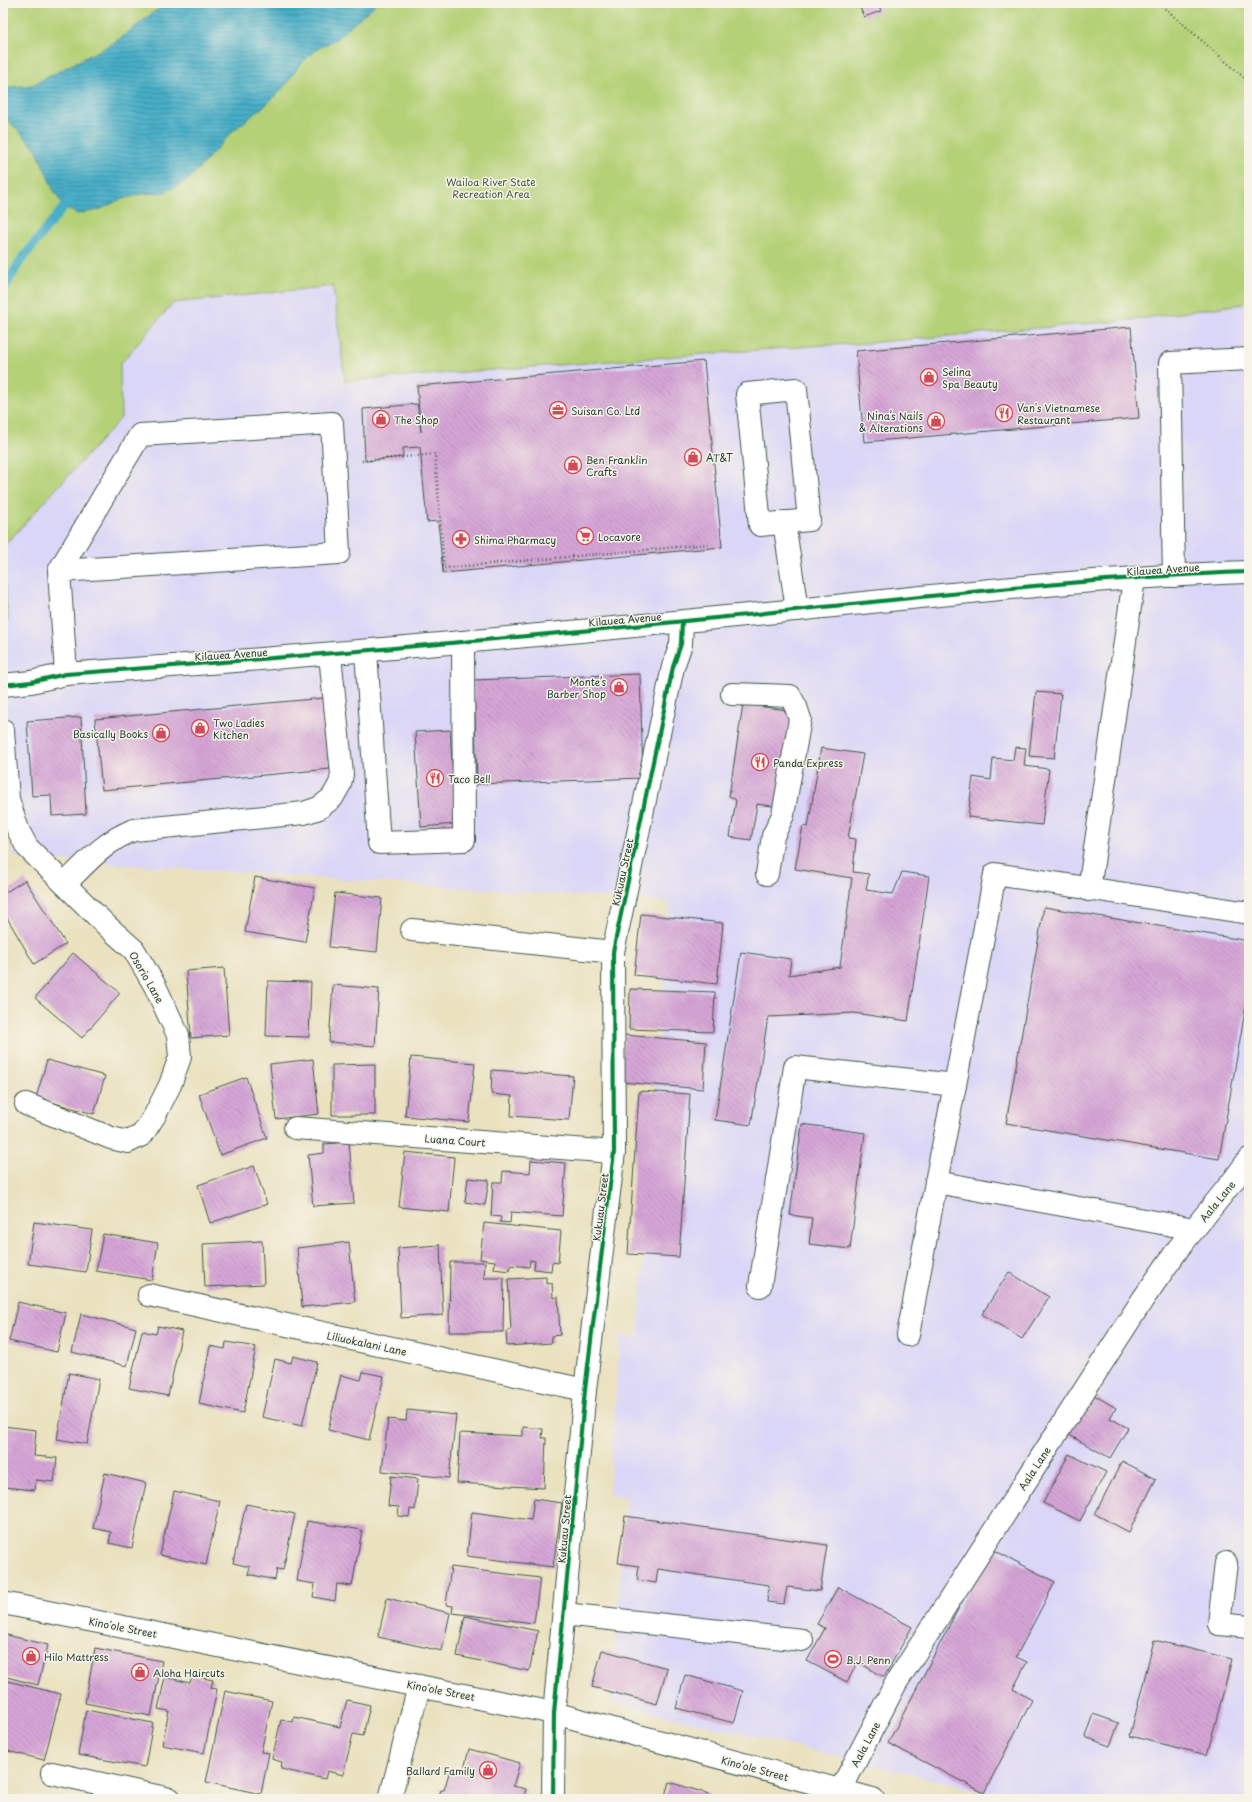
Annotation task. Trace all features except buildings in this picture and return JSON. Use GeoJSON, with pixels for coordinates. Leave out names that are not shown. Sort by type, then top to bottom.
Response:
{"type":"FeatureCollection","features":[{"type":"Feature","properties":{"kind":"street"},"geometry":{"type":"LineString","coordinates":[[1174,576],[1170,363],[1249,359]]}},
{"type":"Feature","properties":{"kind":"street"},"geometry":{"type":"LineString","coordinates":[[796,389],[809,520],[784,522],[760,525],[747,394],[796,389]]}},
{"type":"Feature","properties":{"kind":"street"},"geometry":{"type":"LineString","coordinates":[[59,571],[339,553],[332,423],[140,435],[59,571],[66,674]]}},
{"type":"Feature","properties":{"kind":"street"},"geometry":{"type":"LineString","coordinates":[[784,522],[797,610]]}},
{"type":"Feature","properties":{"kind":"street","name":"Kilauea Avenue"},"geometry":{"type":"LineString","coordinates":[[3,685],[31,682],[66,674],[366,651],[682,622],[966,593],[1174,576],[1249,572]]}},
{"type":"Feature","properties":{"kind":"street"},"geometry":{"type":"LineString","coordinates":[[1089,890],[1134,579]]}},
{"type":"Feature","properties":{"kind":"street","name":"Kukuau Street"},"geometry":{"type":"LineString","coordinates":[[553,1799],[554,1713],[585,1390],[614,1152],[613,952],[673,667],[680,644],[682,622]]}},
{"type":"Feature","properties":{"kind":"street"},"geometry":{"type":"LineString","coordinates":[[366,651],[379,842],[464,840],[463,642]]}},
{"type":"Feature","properties":{"kind":"street"},"geometry":{"type":"LineString","coordinates":[[65,884],[109,842],[134,830],[304,813],[319,808],[328,802],[338,789],[343,768],[330,654]]}},
{"type":"Feature","properties":{"kind":"street"},"geometry":{"type":"LineString","coordinates":[[732,694],[790,696],[800,719],[783,815],[773,836],[767,874]]}},
{"type":"Feature","properties":{"kind":"street","name":"Osorio Lane"},"geometry":{"type":"LineString","coordinates":[[3,730],[8,799],[18,830],[27,847],[134,950],[155,986],[178,1035],[180,1057],[170,1085],[155,1115],[142,1135],[128,1142],[111,1138],[26,1104]]}},
{"type":"Feature","properties":{"kind":"street"},"geometry":{"type":"LineString","coordinates":[[908,1335],[995,874],[1089,890],[1249,912]]}},
{"type":"Feature","properties":{"kind":"street"},"geometry":{"type":"LineString","coordinates":[[412,930],[613,952]]}},
{"type":"Feature","properties":{"kind":"street"},"geometry":{"type":"LineString","coordinates":[[760,1286],[795,1067],[955,1085]]}},
{"type":"Feature","properties":{"kind":"street","name":"Luana Court"},"geometry":{"type":"LineString","coordinates":[[295,1128],[614,1152]]}},
{"type":"Feature","properties":{"kind":"street","name":"Aala Lane"},"geometry":{"type":"LineString","coordinates":[[840,1791],[896,1683],[1143,1299],[1178,1249],[1233,1182],[1249,1159]]}},
{"type":"Feature","properties":{"kind":"street"},"geometry":{"type":"LineString","coordinates":[[936,1182],[1194,1229]]}},
{"type":"Feature","properties":{"kind":"street","name":"Liliuokalani Lane"},"geometry":{"type":"LineString","coordinates":[[149,1295],[585,1390]]}},
{"type":"Feature","properties":{"kind":"street"},"geometry":{"type":"LineString","coordinates":[[1226,1563],[1219,1624],[1249,1627]]}},
{"type":"Feature","properties":{"kind":"street","name":"Kinoʻole Street"},"geometry":{"type":"LineString","coordinates":[[3,1603],[554,1713],[873,1799]]}},
{"type":"Feature","properties":{"kind":"street"},"geometry":{"type":"LineString","coordinates":[[564,1614],[802,1640]]}},
{"type":"Feature","properties":{"kind":"street"},"geometry":{"type":"LineString","coordinates":[[390,1799],[419,1686]]}},
{"type":"Feature","properties":{"kind":"street"},"geometry":{"type":"LineString","coordinates":[[52,1773],[170,1799]]}},
{"type":"Feature","properties":{"kind":"path"},"geometry":{"type":"LineString","coordinates":[[1159,3],[1249,82]]}},
{"type":"Feature","properties":{"kind":"path"},"geometry":{"type":"LineString","coordinates":[[359,460],[365,461],[435,454],[444,568],[711,544]]}},
{"type":"Feature","properties":{"kind":"shaded area"},"geometry":{"type":"Polygon","coordinates":[[[333,286],[345,381],[856,344],[1131,320],[1249,303],[1249,1799],[1013,1799],[611,1702],[626,1497],[609,1495],[620,1336],[638,1338],[670,902],[14,857],[3,658],[3,636],[8,617],[3,568],[3,547],[121,418],[120,364],[173,303],[333,286]]]}},
{"type":"Feature","properties":{"kind":"green space","name":"Wailoa River State Recreation Area"},"geometry":{"type":"Polygon","coordinates":[[[3,3],[1249,3],[1249,303],[1131,320],[856,344],[345,381],[333,286],[173,303],[120,364],[121,418],[3,547],[3,3]]]}},
{"type":"Feature","properties":{"kind":"green space"},"geometry":{"type":"Polygon","coordinates":[[[3,568],[8,617],[3,636],[3,568]]]}},
{"type":"Feature","properties":{"kind":"water"},"geometry":{"type":"Polygon","coordinates":[[[170,3],[377,3],[336,39],[314,51],[298,67],[285,86],[269,102],[233,131],[188,180],[165,192],[142,194],[119,200],[99,210],[77,214],[63,206],[53,189],[36,149],[3,115],[3,92],[10,87],[32,85],[104,48],[121,38],[154,12],[170,3]]]}},
{"type":"Feature","properties":{"kind":"waterway"},"geometry":{"type":"LineString","coordinates":[[3,290],[21,260],[71,198]]}},
{"type":"Feature","properties":{"kind":"cycle path"},"geometry":{"type":"LineString","coordinates":[[3,685],[31,682],[66,674],[644,625],[1052,584],[1249,572]]}},
{"type":"Feature","properties":{"kind":"cycle path"},"geometry":{"type":"LineString","coordinates":[[553,1799],[554,1713],[585,1390],[614,1152],[613,952],[673,667],[681,644],[682,622]]}},
{"type":"Feature","properties":{"kind":"place","name":"Selina Spa Beauty"},"geometry":{"type":"Point","coordinates":[929,377]}},
{"type":"Feature","properties":{"kind":"place","name":"Suisan Co. Ltd"},"geometry":{"type":"Point","coordinates":[558,410]}},
{"type":"Feature","properties":{"kind":"place","name":"Van's Vietnamese Restaurant"},"geometry":{"type":"Point","coordinates":[1004,413]}},
{"type":"Feature","properties":{"kind":"place","name":"The Shop"},"geometry":{"type":"Point","coordinates":[381,419]}},
{"type":"Feature","properties":{"kind":"place","name":"Nina’s Nails & Alterations"},"geometry":{"type":"Point","coordinates":[936,421]}},
{"type":"Feature","properties":{"kind":"place","name":"AT&T"},"geometry":{"type":"Point","coordinates":[693,457]}},
{"type":"Feature","properties":{"kind":"place","name":"Ben Franklin Crafts"},"geometry":{"type":"Point","coordinates":[573,465]}},
{"type":"Feature","properties":{"kind":"place","name":"Locavore"},"geometry":{"type":"Point","coordinates":[585,536]}},
{"type":"Feature","properties":{"kind":"place","name":"Shima Pharmacy"},"geometry":{"type":"Point","coordinates":[461,539]}},
{"type":"Feature","properties":{"kind":"place","name":"Monte’s Barber Shop"},"geometry":{"type":"Point","coordinates":[619,687]}},
{"type":"Feature","properties":{"kind":"place","name":"Two Ladies Kitchen"},"geometry":{"type":"Point","coordinates":[200,728]}},
{"type":"Feature","properties":{"kind":"place","name":"Basically Books"},"geometry":{"type":"Point","coordinates":[161,733]}},
{"type":"Feature","properties":{"kind":"place","name":"Panda Express"},"geometry":{"type":"Point","coordinates":[760,762]}},
{"type":"Feature","properties":{"kind":"place","name":"Taco Bell"},"geometry":{"type":"Point","coordinates":[435,778]}},
{"type":"Feature","properties":{"kind":"place","name":"Hilo Mattress"},"geometry":{"type":"Point","coordinates":[31,1656]}},
{"type":"Feature","properties":{"kind":"place","name":"B.J. Penn"},"geometry":{"type":"Point","coordinates":[833,1659]}},
{"type":"Feature","properties":{"kind":"place","name":"Aloha Haircuts"},"geometry":{"type":"Point","coordinates":[140,1672]}},
{"type":"Feature","properties":{"kind":"place","name":"Ballard Family"},"geometry":{"type":"Point","coordinates":[488,1770]}}]}
